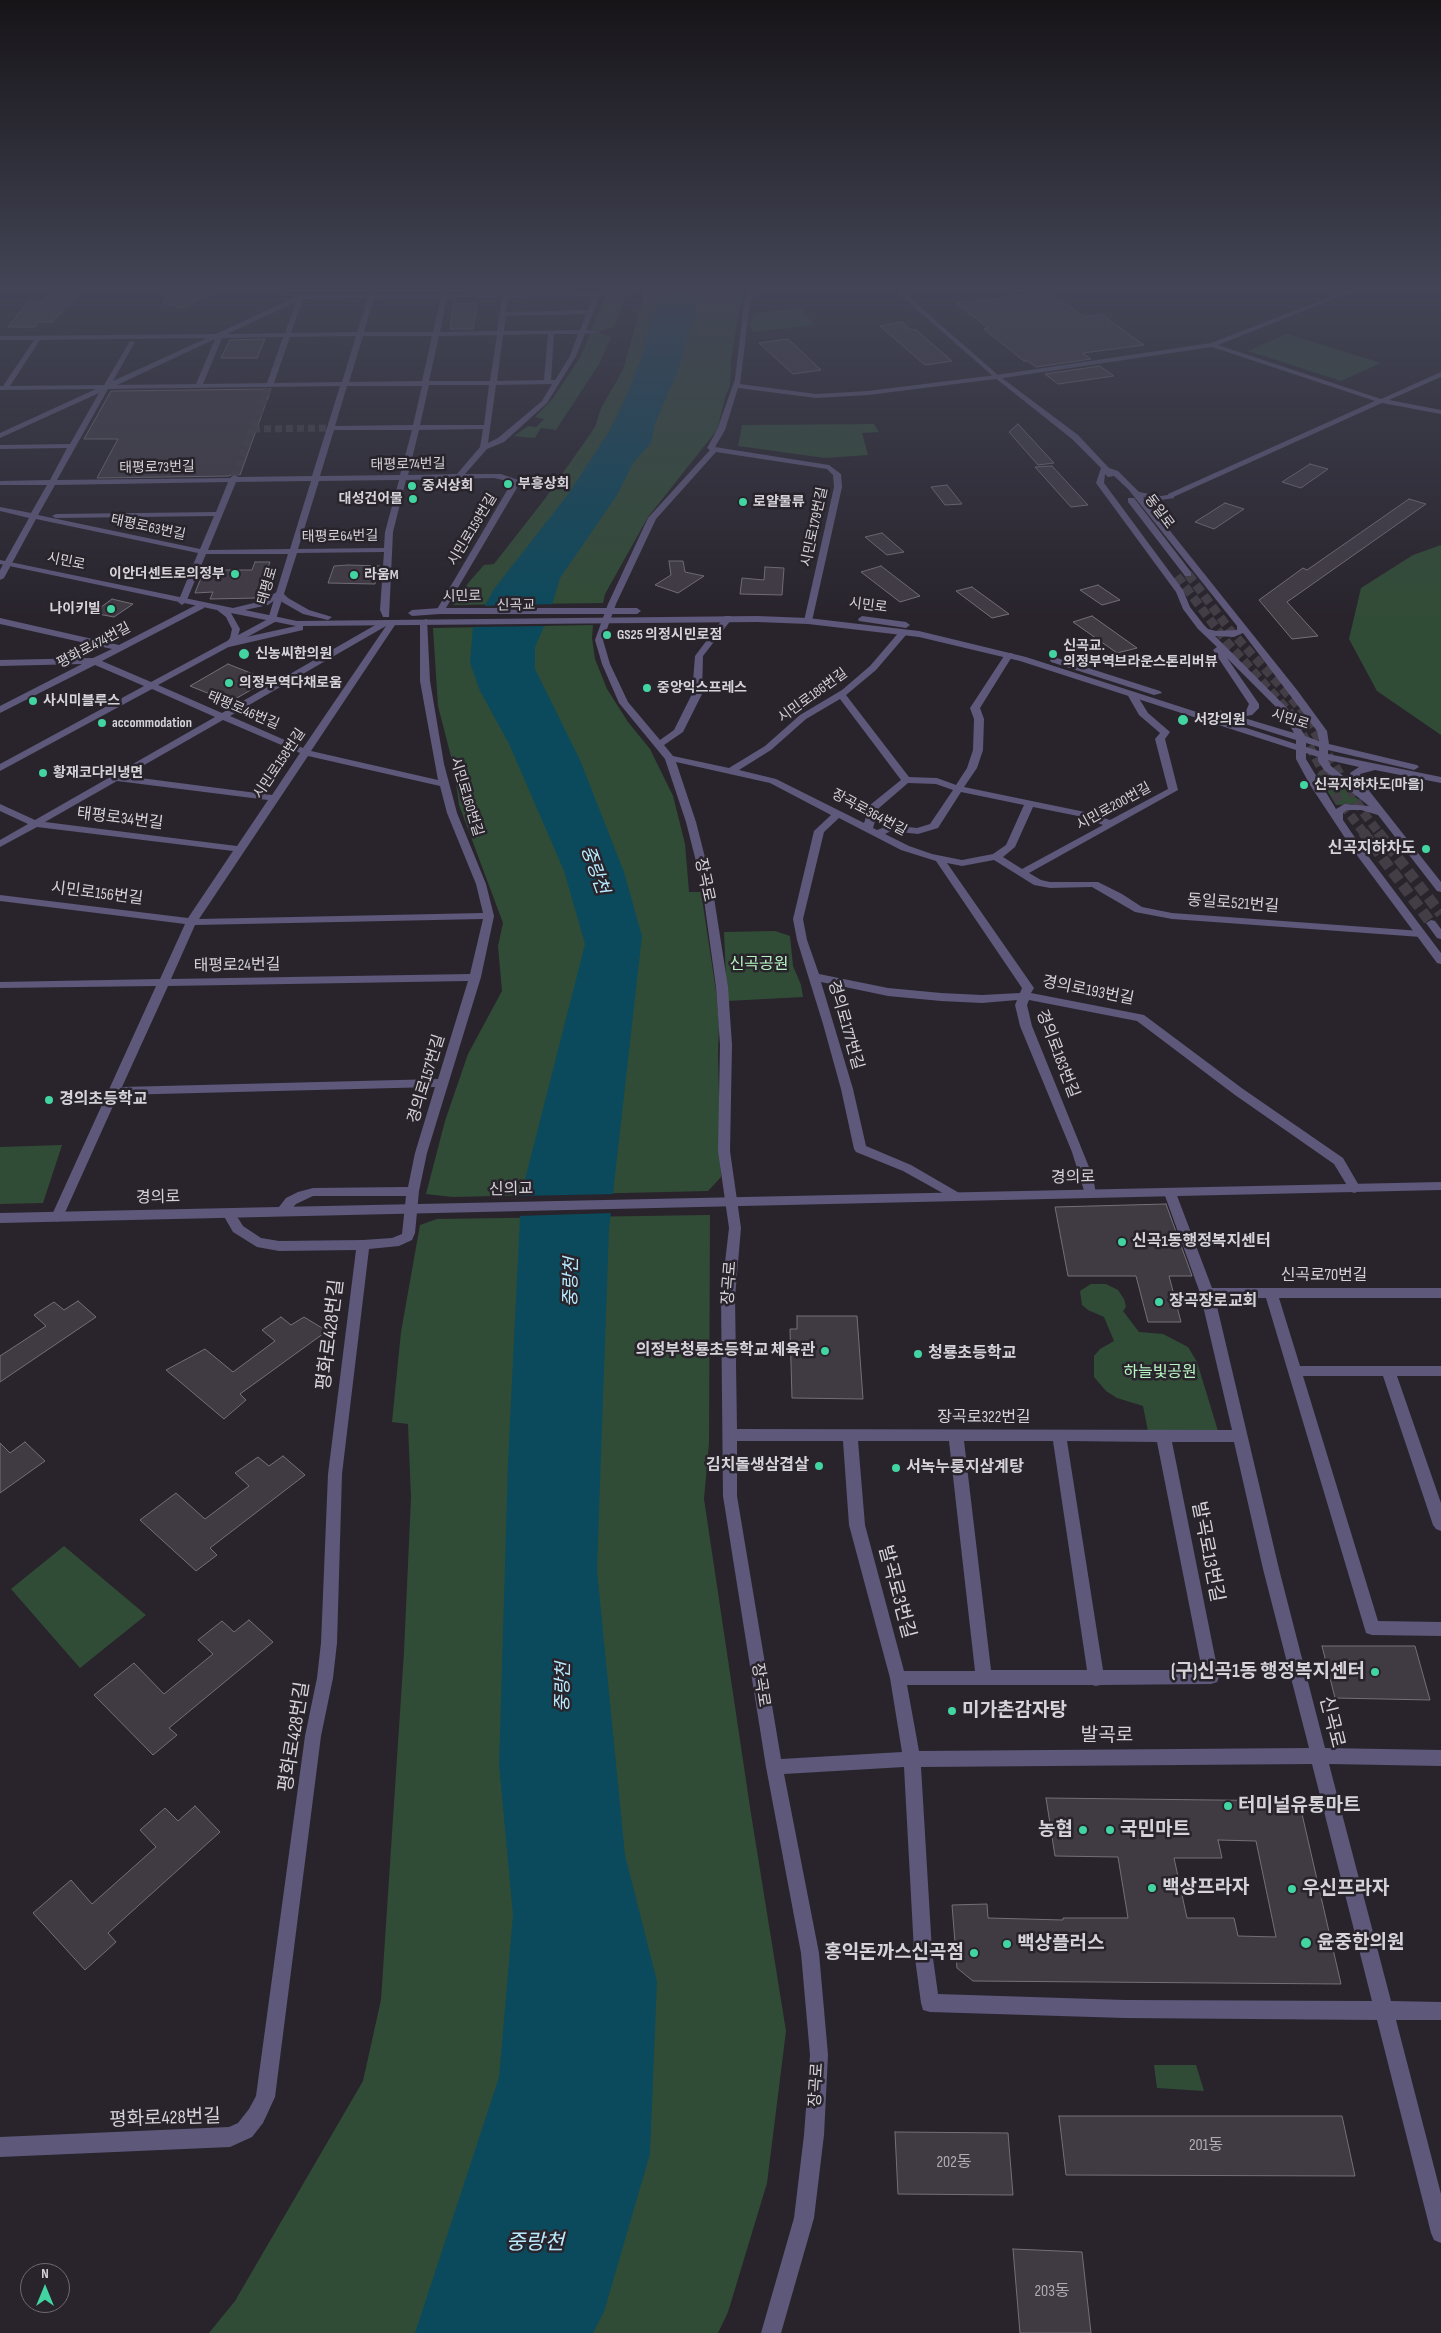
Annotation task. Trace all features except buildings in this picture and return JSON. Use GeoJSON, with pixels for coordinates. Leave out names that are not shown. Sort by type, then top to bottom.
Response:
{"type":"FeatureCollection","features":[{"type":"Feature","properties":{"kind":"street"},"geometry":{"type":"LineString","coordinates":[[0,436],[77,401]]}},
{"type":"Feature","properties":{"kind":"street"},"geometry":{"type":"LineString","coordinates":[[0,578],[4,563],[34,516],[98,401]]}},
{"type":"Feature","properties":{"kind":"street","name":"태평로"},"geometry":{"type":"LineString","coordinates":[[0,768],[272,620],[339,401]]}},
{"type":"Feature","properties":{"kind":"street"},"geometry":{"type":"LineString","coordinates":[[0,844],[389,620],[384,610],[389,532],[422,401]]}},
{"type":"Feature","properties":{"kind":"street"},"geometry":{"type":"LineString","coordinates":[[484,447],[491,401]]}},
{"type":"Feature","properties":{"kind":"street"},"geometry":{"type":"LineString","coordinates":[[460,476],[484,447],[502,440],[546,401]]}},
{"type":"Feature","properties":{"kind":"street","name":"장곡로"},"geometry":{"type":"LineString","coordinates":[[729,401],[721,430],[711,448],[714,450],[652,518],[603,615],[600,640],[606,664],[624,703],[670,758],[691,822],[707,885],[722,988],[726,1045],[724,1151],[735,1228],[728,1297],[730,1496],[774,1767],[810,1953],[819,2055],[814,2135],[804,2218],[771,2333]]}},
{"type":"Feature","properties":{"kind":"street","name":"동일로"},"geometry":{"type":"LineString","coordinates":[[1028,401],[1075,436],[1118,482],[1188,574]]}},
{"type":"Feature","properties":{"kind":"street"},"geometry":{"type":"LineString","coordinates":[[1137,494],[1161,498],[1171,496],[1381,401],[1441,412]]}},
{"type":"Feature","properties":{"kind":"street"},"geometry":{"type":"LineString","coordinates":[[330,428],[487,427]]}},
{"type":"Feature","properties":{"kind":"street"},"geometry":{"type":"LineString","coordinates":[[0,446],[72,446]]}},
{"type":"Feature","properties":{"kind":"street","name":"시민로179번길"},"geometry":{"type":"LineString","coordinates":[[714,450],[829,467],[837,474],[838,486],[809,617]]}},
{"type":"Feature","properties":{"kind":"street","name":"동일로"},"geometry":{"type":"LineString","coordinates":[[1104,469],[1106,483],[1177,576]]}},
{"type":"Feature","properties":{"kind":"street"},"geometry":{"type":"LineString","coordinates":[[1199,707],[1241,715],[1251,712],[1255,706],[1186,607],[1180,592],[1100,483],[1104,469],[1115,473],[1137,494],[1313,718],[1323,734],[1325,765],[1385,816],[1441,889]]}},
{"type":"Feature","properties":{"kind":"street","name":"태평로74번길"},"geometry":{"type":"LineString","coordinates":[[315,479],[498,476]]}},
{"type":"Feature","properties":{"kind":"street","name":"시민로159번길"},"geometry":{"type":"LineString","coordinates":[[440,611],[516,481],[498,476]]}},
{"type":"Feature","properties":{"kind":"street"},"geometry":{"type":"LineString","coordinates":[[182,602],[234,478]]}},
{"type":"Feature","properties":{"kind":"street","name":"태평로73번길"},"geometry":{"type":"LineString","coordinates":[[0,483],[234,478],[315,479]]}},
{"type":"Feature","properties":{"kind":"street"},"geometry":{"type":"LineString","coordinates":[[1149,509],[1167,501],[1171,496]]}},
{"type":"Feature","properties":{"kind":"street","name":"태평로63번길"},"geometry":{"type":"LineString","coordinates":[[0,509],[203,552],[292,551]]}},
{"type":"Feature","properties":{"kind":"street"},"geometry":{"type":"LineString","coordinates":[[34,516],[218,514]]}},
{"type":"Feature","properties":{"kind":"street","name":"태평로64번길"},"geometry":{"type":"LineString","coordinates":[[292,551],[388,550]]}},
{"type":"Feature","properties":{"kind":"street","name":"시민로"},"geometry":{"type":"LineString","coordinates":[[4,563],[201,606],[297,624],[327,621],[429,621]]}},
{"type":"Feature","properties":{"kind":"street"},"geometry":{"type":"LineString","coordinates":[[219,609],[249,608],[272,600],[280,593],[285,600],[327,621]]}},
{"type":"Feature","properties":{"kind":"street","name":"평화로474번길"},"geometry":{"type":"LineString","coordinates":[[0,710],[201,606]]}},
{"type":"Feature","properties":{"kind":"street"},"geometry":{"type":"LineString","coordinates":[[219,609],[230,616],[236,629],[234,638],[229,644]]}},
{"type":"Feature","properties":{"kind":"street","name":"시민로"},"geometry":{"type":"LineString","coordinates":[[389,620],[440,611],[728,618],[809,617],[950,640],[1009,655],[1390,771],[1441,780]]}},
{"type":"Feature","properties":{"kind":"street","name":"시민로"},"geometry":{"type":"LineString","coordinates":[[603,615],[809,617],[886,621],[1008,647],[1199,707],[1301,743]]}},
{"type":"Feature","properties":{"kind":"street","name":"신곡교"},"geometry":{"type":"LineString","coordinates":[[429,621],[603,615]]}},
{"type":"Feature","properties":{"kind":"street"},"geometry":{"type":"LineString","coordinates":[[660,744],[678,732],[697,694],[699,656],[728,618]]}},
{"type":"Feature","properties":{"kind":"street","name":"시민로158번길"},"geometry":{"type":"LineString","coordinates":[[57,1216],[161,983],[191,922],[305,752],[389,620]]}},
{"type":"Feature","properties":{"kind":"street"},"geometry":{"type":"LineString","coordinates":[[0,621],[120,648]]}},
{"type":"Feature","properties":{"kind":"street"},"geometry":{"type":"LineString","coordinates":[[229,644],[327,621]]}},
{"type":"Feature","properties":{"kind":"street","name":"시민로160번길"},"geometry":{"type":"LineString","coordinates":[[429,621],[425,681],[444,784],[468,856],[481,884],[489,916],[475,977]]}},
{"type":"Feature","properties":{"kind":"street"},"geometry":{"type":"LineString","coordinates":[[1201,628],[1212,633],[1230,635],[1240,632],[1241,624]]}},
{"type":"Feature","properties":{"kind":"street"},"geometry":{"type":"LineString","coordinates":[[1201,628],[1280,705],[1292,720],[1301,743],[1301,759],[1304,767],[1338,820],[1441,961]]}},
{"type":"Feature","properties":{"kind":"street","name":"시민로186번길"},"geometry":{"type":"LineString","coordinates":[[731,771],[768,748],[803,718],[841,694],[873,668],[903,633]]}},
{"type":"Feature","properties":{"kind":"street"},"geometry":{"type":"LineString","coordinates":[[1009,655],[975,708],[979,719],[978,750],[972,768],[958,789],[934,826],[918,831],[890,828],[872,832],[874,807],[906,780],[936,781],[958,789],[1085,816],[1111,824]]}},
{"type":"Feature","properties":{"kind":"street"},"geometry":{"type":"LineString","coordinates":[[0,663],[94,661]]}},
{"type":"Feature","properties":{"kind":"street","name":"태평로46번길"},"geometry":{"type":"LineString","coordinates":[[94,661],[150,687],[305,752],[444,784]]}},
{"type":"Feature","properties":{"kind":"street"},"geometry":{"type":"LineString","coordinates":[[841,694],[906,780]]}},
{"type":"Feature","properties":{"kind":"street","name":"시민로200번길"},"geometry":{"type":"LineString","coordinates":[[1022,873],[1173,790],[1160,739],[1165,732],[1144,715],[1132,694]]}},
{"type":"Feature","properties":{"kind":"street","name":"시민로"},"geometry":{"type":"LineString","coordinates":[[1323,750],[1354,754],[1441,772]]}},
{"type":"Feature","properties":{"kind":"street","name":"장곡로364번길"},"geometry":{"type":"LineString","coordinates":[[670,758],[773,781],[905,848],[940,860],[962,863],[996,857]]}},
{"type":"Feature","properties":{"kind":"street"},"geometry":{"type":"LineString","coordinates":[[1375,806],[1358,783],[1355,773],[1367,768],[1390,771]]}},
{"type":"Feature","properties":{"kind":"street"},"geometry":{"type":"LineString","coordinates":[[116,778],[274,798]]}},
{"type":"Feature","properties":{"kind":"street"},"geometry":{"type":"LineString","coordinates":[[1022,873],[996,857],[1010,847],[1030,804]]}},
{"type":"Feature","properties":{"kind":"street"},"geometry":{"type":"LineString","coordinates":[[1338,820],[1339,810],[1352,806],[1372,809],[1385,816]]}},
{"type":"Feature","properties":{"kind":"street","name":"태평로34번길"},"geometry":{"type":"LineString","coordinates":[[0,807],[36,824],[240,849]]}},
{"type":"Feature","properties":{"kind":"street","name":"경의로177번길"},"geometry":{"type":"LineString","coordinates":[[839,813],[819,830],[798,919],[802,940],[849,1097],[860,1149],[907,1168],[957,1197]]}},
{"type":"Feature","properties":{"kind":"street","name":"경의로183번길"},"geometry":{"type":"LineString","coordinates":[[940,860],[1028,988],[1021,1005],[1026,1026],[1078,1152],[1087,1177],[1090,1194]]}},
{"type":"Feature","properties":{"kind":"street","name":"동일로521번길"},"geometry":{"type":"LineString","coordinates":[[1022,873],[1038,883],[1050,885],[1094,884],[1118,896],[1138,910],[1172,916],[1422,934]]}},
{"type":"Feature","properties":{"kind":"street","name":"시민로156번길"},"geometry":{"type":"LineString","coordinates":[[0,898],[191,922]]}},
{"type":"Feature","properties":{"kind":"street"},"geometry":{"type":"LineString","coordinates":[[191,922],[489,916]]}},
{"type":"Feature","properties":{"kind":"street"},"geometry":{"type":"LineString","coordinates":[[1431,923],[1441,936]]}},
{"type":"Feature","properties":{"kind":"street","name":"경의로193번길"},"geometry":{"type":"LineString","coordinates":[[814,976],[888,992],[982,999],[1026,996],[1140,1018],[1160,1031],[1239,1092],[1339,1161],[1355,1189]]}},
{"type":"Feature","properties":{"kind":"street","name":"태평로24번길"},"geometry":{"type":"LineString","coordinates":[[0,986],[475,977]]}},
{"type":"Feature","properties":{"kind":"street","name":"경의로157번길"},"geometry":{"type":"LineString","coordinates":[[363,1246],[394,1243],[407,1237],[413,1191],[442,1083],[475,977]]}},
{"type":"Feature","properties":{"kind":"street"},"geometry":{"type":"LineString","coordinates":[[113,1091],[442,1083]]}},
{"type":"Feature","properties":{"kind":"street","name":"경의로"},"geometry":{"type":"LineString","coordinates":[[706,1202],[1441,1186]]}},
{"type":"Feature","properties":{"kind":"street"},"geometry":{"type":"LineString","coordinates":[[281,1212],[291,1201],[313,1192],[413,1191]]}},
{"type":"Feature","properties":{"kind":"street","name":"신곡로"},"geometry":{"type":"LineString","coordinates":[[1170,1193],[1207,1293],[1318,1756],[1441,2233]]}},
{"type":"Feature","properties":{"kind":"street","name":"신의교"},"geometry":{"type":"LineString","coordinates":[[316,1211],[706,1202]]}},
{"type":"Feature","properties":{"kind":"street","name":"경의로"},"geometry":{"type":"LineString","coordinates":[[0,1218],[316,1211]]}},
{"type":"Feature","properties":{"kind":"street"},"geometry":{"type":"LineString","coordinates":[[228,1213],[238,1228],[257,1242],[288,1246],[363,1246]]}},
{"type":"Feature","properties":{"kind":"street","name":"평화로428번길"},"geometry":{"type":"LineString","coordinates":[[0,2148],[57,2143],[230,2137],[245,2130],[256,2116],[265,2098],[313,1736],[325,1678],[329,1643],[335,1474],[363,1246]]}},
{"type":"Feature","properties":{"kind":"street","name":"신곡로70번길"},"geometry":{"type":"LineString","coordinates":[[1207,1293],[1441,1293]]}},
{"type":"Feature","properties":{"kind":"street"},"geometry":{"type":"LineString","coordinates":[[1271,1293],[1372,1628],[1441,1629]]}},
{"type":"Feature","properties":{"kind":"street"},"geometry":{"type":"LineString","coordinates":[[1294,1371],[1441,1371]]}},
{"type":"Feature","properties":{"kind":"street"},"geometry":{"type":"LineString","coordinates":[[1388,1372],[1441,1525]]}},
{"type":"Feature","properties":{"kind":"street","name":"장곡로322번길"},"geometry":{"type":"LineString","coordinates":[[728,1434],[1240,1436]]}},
{"type":"Feature","properties":{"kind":"street","name":"발곡로3번길"},"geometry":{"type":"LineString","coordinates":[[850,1435],[857,1525],[898,1678],[912,1759],[922,1951],[930,2003],[1125,2009],[1384,2011]]}},
{"type":"Feature","properties":{"kind":"street"},"geometry":{"type":"LineString","coordinates":[[956,1435],[984,1678]]}},
{"type":"Feature","properties":{"kind":"street"},"geometry":{"type":"LineString","coordinates":[[898,1678],[1096,1679],[1060,1435]]}},
{"type":"Feature","properties":{"kind":"street","name":"발곡로13번길"},"geometry":{"type":"LineString","coordinates":[[1096,1679],[1211,1677],[1163,1435]]}},
{"type":"Feature","properties":{"kind":"street","name":"발곡로"},"geometry":{"type":"LineString","coordinates":[[774,1767],[912,1759],[1318,1756],[1441,1758]]}},
{"type":"Feature","properties":{"kind":"street"},"geometry":{"type":"LineString","coordinates":[[1384,2011],[1441,2011]]}},
{"type":"Feature","properties":{"kind":"green space"},"geometry":{"type":"Polygon","coordinates":[[[550,401],[575,401],[556,430],[541,428],[535,438],[514,436],[528,426],[536,427],[544,419],[535,417],[550,401]]]}},
{"type":"Feature","properties":{"kind":"green space"},"geometry":{"type":"Polygon","coordinates":[[[605,401],[724,401],[717,430],[648,517],[605,594],[603,603],[453,605],[484,565],[494,564],[544,500],[595,427],[605,401]]]}},
{"type":"Feature","properties":{"kind":"green space"},"geometry":{"type":"Polygon","coordinates":[[[874,424],[879,432],[862,433],[868,455],[825,458],[738,446],[742,425],[874,424]]]}},
{"type":"Feature","properties":{"kind":"green space"},"geometry":{"type":"Polygon","coordinates":[[[1441,545],[1441,735],[1377,691],[1349,639],[1361,588],[1413,555],[1441,545]]]}},
{"type":"Feature","properties":{"kind":"green space"},"geometry":{"type":"Polygon","coordinates":[[[593,625],[592,638],[595,659],[607,689],[628,722],[650,749],[673,796],[685,844],[689,892],[701,892],[716,991],[719,1025],[721,1177],[708,1191],[453,1197],[426,1194],[445,1121],[468,1054],[502,991],[498,946],[503,923],[459,805],[454,768],[438,706],[433,628],[593,625]]]}},
{"type":"Feature","properties":{"kind":"green space"},"geometry":{"type":"Polygon","coordinates":[[[1320,772],[1324,773],[1363,803],[1336,805],[1317,774],[1320,772]]]}},
{"type":"Feature","properties":{"kind":"green space","name":"신곡공원"},"geometry":{"type":"Polygon","coordinates":[[[775,931],[790,936],[793,966],[801,985],[803,997],[727,1001],[724,932],[775,931]]]}},
{"type":"Feature","properties":{"kind":"green space"},"geometry":{"type":"Polygon","coordinates":[[[62,1145],[43,1203],[0,1204],[0,1147],[62,1145]]]}},
{"type":"Feature","properties":{"kind":"green space"},"geometry":{"type":"Polygon","coordinates":[[[710,1215],[709,1443],[704,1499],[751,1814],[786,2031],[767,2183],[728,2312],[718,2333],[209,2333],[235,2301],[363,2081],[381,2000],[404,1652],[411,1498],[408,1424],[392,1422],[401,1332],[420,1225],[437,1219],[710,1215]]]}},
{"type":"Feature","properties":{"kind":"green space","name":"하늘빛공원"},"geometry":{"type":"Polygon","coordinates":[[[1091,1284],[1106,1284],[1118,1290],[1124,1299],[1126,1307],[1123,1311],[1139,1332],[1163,1334],[1188,1347],[1197,1362],[1218,1431],[1148,1431],[1143,1406],[1117,1398],[1106,1391],[1094,1377],[1094,1356],[1100,1349],[1114,1341],[1104,1317],[1088,1310],[1082,1305],[1080,1291],[1091,1284]]]}},
{"type":"Feature","properties":{"kind":"green space"},"geometry":{"type":"Polygon","coordinates":[[[64,1546],[146,1615],[80,1668],[11,1589],[64,1546]]]}},
{"type":"Feature","properties":{"kind":"green space"},"geometry":{"type":"Polygon","coordinates":[[[1154,2065],[1196,2065],[1204,2091],[1157,2088],[1154,2065]]]}},
{"type":"Feature","properties":{"kind":"water","name":"중랑천"},"geometry":{"type":"Polygon","coordinates":[[[624,401],[665,401],[655,423],[651,443],[633,463],[617,495],[560,578],[549,615],[535,647],[535,669],[580,760],[624,872],[642,936],[609,1229],[597,1570],[625,1855],[657,1981],[650,2154],[604,2312],[593,2333],[415,2333],[499,2077],[513,1915],[499,1765],[508,1462],[521,1195],[585,944],[564,871],[509,744],[480,691],[470,663],[473,627],[494,589],[569,493],[610,430],[624,401]]]}},
{"type":"Feature","properties":{"kind":"pier"},"geometry":{"type":"Polygon","coordinates":[[[555,604],[547,626],[470,627],[482,606],[555,604]]]}},
{"type":"Feature","properties":{"kind":"pier"},"geometry":{"type":"Polygon","coordinates":[[[616,1194],[613,1213],[517,1216],[518,1196],[616,1194]]]}},
{"type":"Feature","properties":{"kind":"tunnel"},"geometry":{"type":"LineString","coordinates":[[234,477],[263,401]]}},
{"type":"Feature","properties":{"kind":"tunnel"},"geometry":{"type":"LineString","coordinates":[[253,429],[331,428]]}},
{"type":"Feature","properties":{"kind":"tunnel"},"geometry":{"type":"LineString","coordinates":[[1188,574],[1229,629],[1300,708],[1363,812],[1379,833]]}},
{"type":"Feature","properties":{"kind":"tunnel"},"geometry":{"type":"LineString","coordinates":[[1177,576],[1226,641],[1292,715],[1338,799],[1364,833]]}},
{"type":"Feature","properties":{"kind":"tunnel"},"geometry":{"type":"LineString","coordinates":[[1363,832],[1431,923]]}},
{"type":"Feature","properties":{"kind":"tunnel"},"geometry":{"type":"LineString","coordinates":[[1378,832],[1441,914]]}},
{"type":"Feature","properties":{"kind":"place","name":"부흥상회"},"geometry":{"type":"Point","coordinates":[508,484]}},
{"type":"Feature","properties":{"kind":"place","name":"중서상회"},"geometry":{"type":"Point","coordinates":[412,486]}},
{"type":"Feature","properties":{"kind":"place","name":"대성건어물"},"geometry":{"type":"Point","coordinates":[413,499]}},
{"type":"Feature","properties":{"kind":"place","name":"로얄물류"},"geometry":{"type":"Point","coordinates":[743,502]}},
{"type":"Feature","properties":{"kind":"place","name":"이안더센트로의정부"},"geometry":{"type":"Point","coordinates":[235,574]}},
{"type":"Feature","properties":{"kind":"place","name":"라움M"},"geometry":{"type":"Point","coordinates":[354,575]}},
{"type":"Feature","properties":{"kind":"place","name":"나이키빌"},"geometry":{"type":"Point","coordinates":[111,609]}},
{"type":"Feature","properties":{"kind":"place","name":"GS25 의정시민로점"},"geometry":{"type":"Point","coordinates":[607,635]}},
{"type":"Feature","properties":{"kind":"place","name":"신농씨한의원"},"geometry":{"type":"Point","coordinates":[244,654]}},
{"type":"Feature","properties":{"kind":"place","name":"신곡교. 의정부역브라운스톤리버뷰"},"geometry":{"type":"Point","coordinates":[1053,654]}},
{"type":"Feature","properties":{"kind":"place","name":"의정부역다채로움"},"geometry":{"type":"Point","coordinates":[229,683]}},
{"type":"Feature","properties":{"kind":"place","name":"중앙익스프레스"},"geometry":{"type":"Point","coordinates":[647,688]}},
{"type":"Feature","properties":{"kind":"place","name":"사시미블루스"},"geometry":{"type":"Point","coordinates":[33,701]}},
{"type":"Feature","properties":{"kind":"place","name":"서강의원"},"geometry":{"type":"Point","coordinates":[1183,720]}},
{"type":"Feature","properties":{"kind":"place","name":"accommodation"},"geometry":{"type":"Point","coordinates":[102,723]}},
{"type":"Feature","properties":{"kind":"place","name":"황재코다리냉면"},"geometry":{"type":"Point","coordinates":[43,773]}},
{"type":"Feature","properties":{"kind":"place","name":"신곡지하차도(마을)"},"geometry":{"type":"Point","coordinates":[1304,785]}},
{"type":"Feature","properties":{"kind":"place","name":"신곡지하차도"},"geometry":{"type":"Point","coordinates":[1426,849]}},
{"type":"Feature","properties":{"kind":"place","name":"경의초등학교"},"geometry":{"type":"Point","coordinates":[49,1100]}},
{"type":"Feature","properties":{"kind":"place","name":"신곡1동행정복지센터"},"geometry":{"type":"Point","coordinates":[1122,1242]}},
{"type":"Feature","properties":{"kind":"place","name":"장곡장로교회"},"geometry":{"type":"Point","coordinates":[1159,1302]}},
{"type":"Feature","properties":{"kind":"place","name":"의정부청룡초등학교 체육관"},"geometry":{"type":"Point","coordinates":[825,1351]}},
{"type":"Feature","properties":{"kind":"place","name":"청룡초등학교"},"geometry":{"type":"Point","coordinates":[918,1354]}},
{"type":"Feature","properties":{"kind":"place","name":"김치돌생삼겹살"},"geometry":{"type":"Point","coordinates":[819,1466]}},
{"type":"Feature","properties":{"kind":"place","name":"서녹누룽지삼계탕"},"geometry":{"type":"Point","coordinates":[896,1468]}},
{"type":"Feature","properties":{"kind":"place","name":"(구)신곡1동 행정복지센터"},"geometry":{"type":"Point","coordinates":[1375,1672]}},
{"type":"Feature","properties":{"kind":"place","name":"미가촌감자탕"},"geometry":{"type":"Point","coordinates":[952,1711]}},
{"type":"Feature","properties":{"kind":"place","name":"터미널유통마트"},"geometry":{"type":"Point","coordinates":[1228,1806]}},
{"type":"Feature","properties":{"kind":"place","name":"농협"},"geometry":{"type":"Point","coordinates":[1083,1830]}},
{"type":"Feature","properties":{"kind":"place","name":"국민마트"},"geometry":{"type":"Point","coordinates":[1110,1830]}},
{"type":"Feature","properties":{"kind":"place","name":"백상프라자"},"geometry":{"type":"Point","coordinates":[1152,1888]}},
{"type":"Feature","properties":{"kind":"place","name":"우신프라자"},"geometry":{"type":"Point","coordinates":[1292,1889]}},
{"type":"Feature","properties":{"kind":"place","name":"윤중한의원"},"geometry":{"type":"Point","coordinates":[1306,1943]}},
{"type":"Feature","properties":{"kind":"place","name":"백상플러스"},"geometry":{"type":"Point","coordinates":[1007,1944]}},
{"type":"Feature","properties":{"kind":"place","name":"홍익돈까스신곡점"},"geometry":{"type":"Point","coordinates":[974,1953]}}]}
